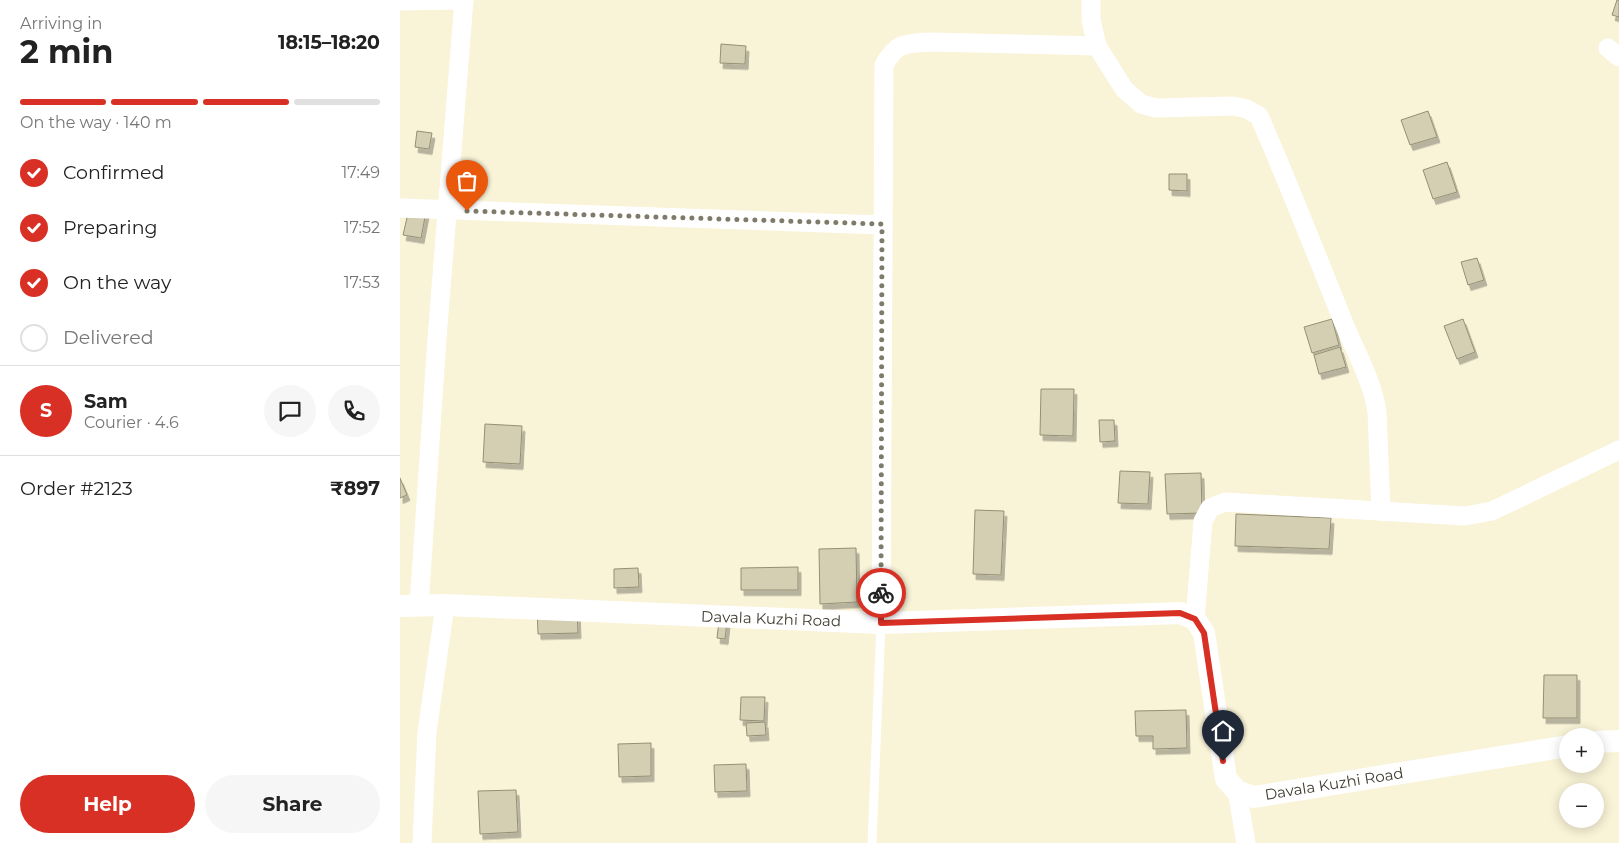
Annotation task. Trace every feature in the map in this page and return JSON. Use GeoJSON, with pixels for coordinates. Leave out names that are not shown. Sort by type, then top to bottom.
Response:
{"type":"FeatureCollection","features":[{"type":"Feature","properties":{"kind":"street"},"geometry":{"type":"LineString","coordinates":[[400,1],[464,0],[448,210],[409,606]]}},
{"type":"Feature","properties":{"kind":"street"},"geometry":{"type":"LineString","coordinates":[[1091,0],[1091,20],[1097,46],[1124,89],[1141,104],[1156,108],[1234,106],[1247,109],[1259,116],[1375,398],[1381,511]]}},
{"type":"Feature","properties":{"kind":"street"},"geometry":{"type":"LineString","coordinates":[[881,623],[882,82],[884,65],[890,54],[901,45],[929,42],[1097,46]]}},
{"type":"Feature","properties":{"kind":"street"},"geometry":{"type":"LineString","coordinates":[[400,208],[882,224]]}},
{"type":"Feature","properties":{"kind":"street"},"geometry":{"type":"LineString","coordinates":[[1246,843],[1237,792],[1226,780],[1204,633],[1195,619],[1203,521],[1210,508],[1225,502],[1465,516],[1492,511],[1619,450]]}},
{"type":"Feature","properties":{"kind":"street"},"geometry":{"type":"LineString","coordinates":[[422,843],[427,732],[445,605]]}},
{"type":"Feature","properties":{"kind":"street","name":"Davala Kuzhi Road"},"geometry":{"type":"LineString","coordinates":[[409,606],[445,605],[881,623],[1180,613],[1195,619]]}},
{"type":"Feature","properties":{"kind":"street"},"geometry":{"type":"LineString","coordinates":[[1604,742],[1619,741]]}},
{"type":"Feature","properties":{"kind":"street","name":"Davala Kuzhi Road"},"geometry":{"type":"LineString","coordinates":[[1237,792],[1254,796],[1559,747]]}},
{"type":"Feature","properties":{"kind":"lane"},"geometry":{"type":"LineString","coordinates":[[872,843],[881,623]]}},
{"type":"Feature","properties":{"kind":"building"},"geometry":{"type":"Polygon","coordinates":[[[1617,0],[1619,0],[1619,17],[1612,15],[1617,0]]]}},
{"type":"Feature","properties":{"kind":"building"},"geometry":{"type":"Polygon","coordinates":[[[721,44],[746,46],[745,64],[720,63],[721,44]]]}},
{"type":"Feature","properties":{"kind":"building"},"geometry":{"type":"Polygon","coordinates":[[[1428,111],[1437,137],[1410,145],[1401,120],[1428,111]]]}},
{"type":"Feature","properties":{"kind":"building"},"geometry":{"type":"Polygon","coordinates":[[[417,131],[432,133],[429,149],[415,147],[417,131]]]}},
{"type":"Feature","properties":{"kind":"building"},"geometry":{"type":"Polygon","coordinates":[[[1447,162],[1457,192],[1433,199],[1423,170],[1447,162]]]}},
{"type":"Feature","properties":{"kind":"building"},"geometry":{"type":"Polygon","coordinates":[[[1169,174],[1187,174],[1187,191],[1169,190],[1169,174]]]}},
{"type":"Feature","properties":{"kind":"building"},"geometry":{"type":"Polygon","coordinates":[[[409,209],[426,212],[421,238],[403,235],[409,209]]]}},
{"type":"Feature","properties":{"kind":"building"},"geometry":{"type":"Polygon","coordinates":[[[1477,258],[1484,280],[1468,285],[1461,262],[1477,258]]]}},
{"type":"Feature","properties":{"kind":"building"},"geometry":{"type":"Polygon","coordinates":[[[1332,319],[1339,345],[1312,353],[1304,327],[1332,319]]]}},
{"type":"Feature","properties":{"kind":"building"},"geometry":{"type":"Polygon","coordinates":[[[1463,319],[1475,352],[1457,359],[1444,326],[1463,319]]]}},
{"type":"Feature","properties":{"kind":"building"},"geometry":{"type":"Polygon","coordinates":[[[1340,347],[1346,367],[1319,374],[1314,355],[1340,347]]]}},
{"type":"Feature","properties":{"kind":"building"},"geometry":{"type":"Polygon","coordinates":[[[1041,389],[1074,389],[1073,436],[1040,435],[1041,389]]]}},
{"type":"Feature","properties":{"kind":"building"},"geometry":{"type":"Polygon","coordinates":[[[1099,420],[1114,420],[1115,441],[1100,442],[1099,420]]]}},
{"type":"Feature","properties":{"kind":"building"},"geometry":{"type":"Polygon","coordinates":[[[485,424],[522,426],[520,464],[483,462],[485,424]]]}},
{"type":"Feature","properties":{"kind":"building"},"geometry":{"type":"Polygon","coordinates":[[[1120,471],[1150,472],[1148,504],[1118,503],[1120,471]]]}},
{"type":"Feature","properties":{"kind":"building"},"geometry":{"type":"Polygon","coordinates":[[[1201,473],[1202,513],[1167,514],[1165,474],[1201,473]]]}},
{"type":"Feature","properties":{"kind":"building"},"geometry":{"type":"Polygon","coordinates":[[[400,478],[407,495],[400,498],[400,478]]]}},
{"type":"Feature","properties":{"kind":"building"},"geometry":{"type":"Polygon","coordinates":[[[975,510],[1004,511],[1001,575],[973,574],[975,510]]]}},
{"type":"Feature","properties":{"kind":"building"},"geometry":{"type":"Polygon","coordinates":[[[1236,514],[1331,518],[1329,549],[1235,546],[1236,514]]]}},
{"type":"Feature","properties":{"kind":"building"},"geometry":{"type":"Polygon","coordinates":[[[856,548],[857,602],[820,604],[819,549],[856,548]]]}},
{"type":"Feature","properties":{"kind":"building"},"geometry":{"type":"Polygon","coordinates":[[[798,567],[798,590],[741,590],[741,568],[798,567]]]}},
{"type":"Feature","properties":{"kind":"building"},"geometry":{"type":"Polygon","coordinates":[[[638,568],[639,587],[614,588],[614,569],[638,568]]]}},
{"type":"Feature","properties":{"kind":"building"},"geometry":{"type":"Polygon","coordinates":[[[577,607],[578,633],[538,634],[537,608],[577,607]]]}},
{"type":"Feature","properties":{"kind":"building"},"geometry":{"type":"Polygon","coordinates":[[[719,621],[727,622],[725,639],[717,638],[719,621]]]}},
{"type":"Feature","properties":{"kind":"building"},"geometry":{"type":"Polygon","coordinates":[[[1544,675],[1577,675],[1577,718],[1543,718],[1544,675]]]}},
{"type":"Feature","properties":{"kind":"building"},"geometry":{"type":"Polygon","coordinates":[[[741,697],[765,697],[764,721],[740,720],[741,697]]]}},
{"type":"Feature","properties":{"kind":"building"},"geometry":{"type":"Polygon","coordinates":[[[1186,710],[1187,748],[1153,749],[1153,736],[1136,736],[1135,711],[1186,710]]]}},
{"type":"Feature","properties":{"kind":"building"},"geometry":{"type":"Polygon","coordinates":[[[765,722],[766,735],[747,736],[746,723],[765,722]]]}},
{"type":"Feature","properties":{"kind":"building"},"geometry":{"type":"Polygon","coordinates":[[[651,743],[651,776],[619,777],[618,744],[651,743]]]}},
{"type":"Feature","properties":{"kind":"building"},"geometry":{"type":"Polygon","coordinates":[[[746,764],[747,791],[715,792],[714,765],[746,764]]]}},
{"type":"Feature","properties":{"kind":"building"},"geometry":{"type":"Polygon","coordinates":[[[516,790],[518,832],[480,834],[478,791],[516,790]]]}},
{"type":"Feature","properties":{"kind":"way so far"},"geometry":{"type":"LineString","coordinates":[[467,211],[882,224],[881,593]]}},
{"type":"Feature","properties":{"kind":"route"},"geometry":{"type":"LineString","coordinates":[[881,593],[881,623],[1180,613],[1195,619],[1204,633],[1223,761]]}}]}
